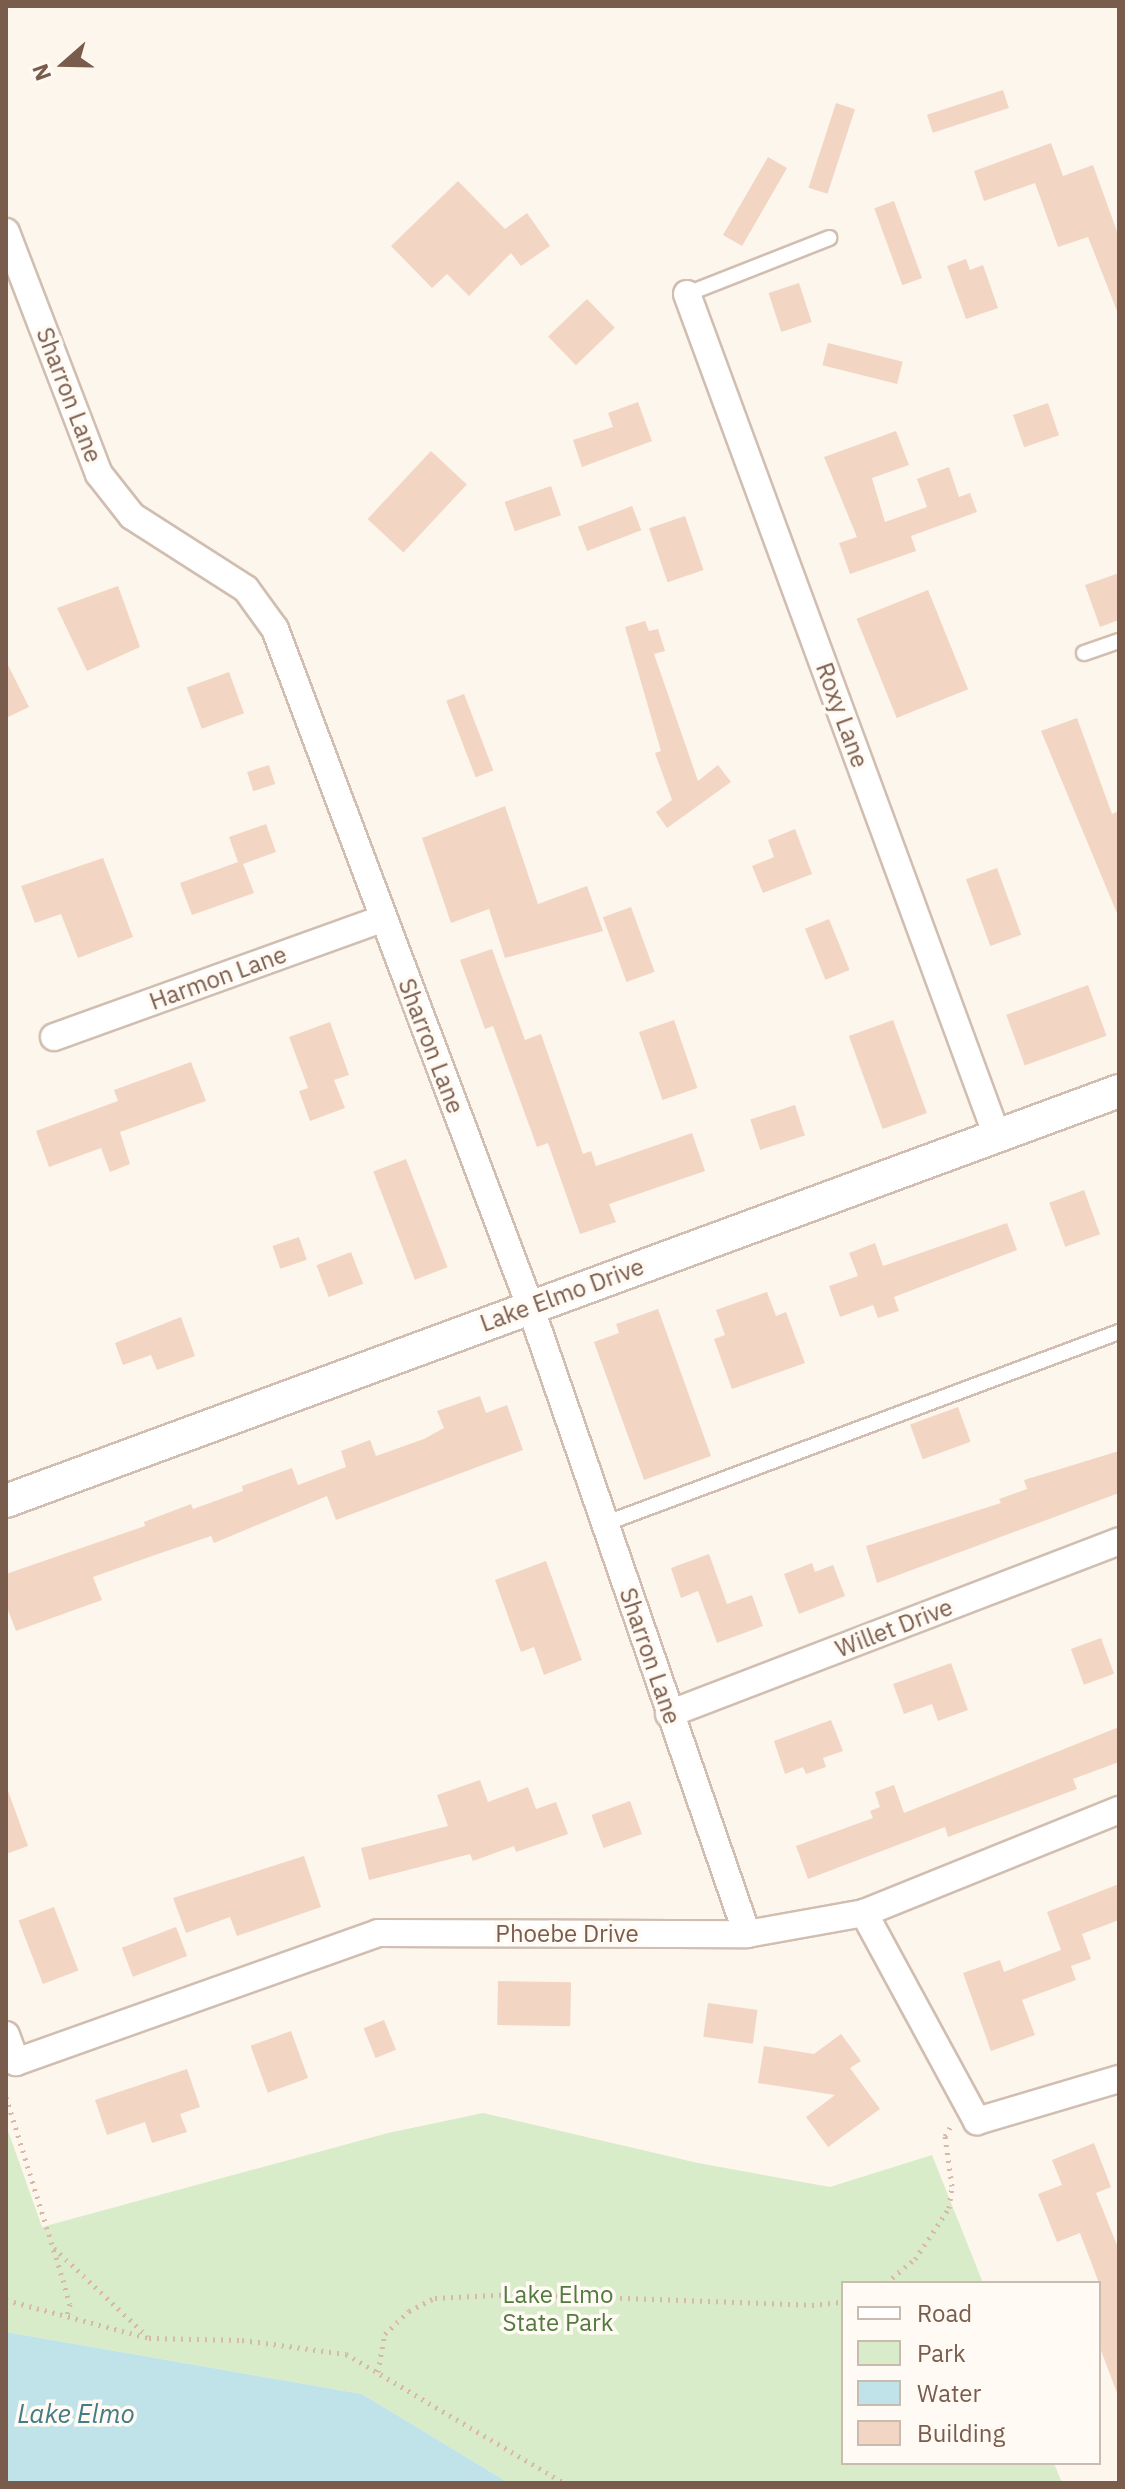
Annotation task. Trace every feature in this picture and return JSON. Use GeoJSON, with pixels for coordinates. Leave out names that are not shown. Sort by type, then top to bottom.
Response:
{"type":"FeatureCollection","features":[{"type":"Feature","properties":{"kind":"street","name":"Sharron Lane"},"geometry":{"type":"LineString","coordinates":[[6,232],[99,474],[132,516],[246,589],[275,629],[530,1306],[747,1934]]}},
{"type":"Feature","properties":{"kind":"street","name":"Roxy Lane"},"geometry":{"type":"LineString","coordinates":[[687,294],[997,1136]]}},
{"type":"Feature","properties":{"kind":"street","name":"Harmon Lane"},"geometry":{"type":"LineString","coordinates":[[54,1037],[382,919]]}},
{"type":"Feature","properties":{"kind":"street","name":"Lake Elmo Drive"},"geometry":{"type":"LineString","coordinates":[[6,1501],[1119,1091]]}},
{"type":"Feature","properties":{"kind":"street","name":"Willet Drive"},"geometry":{"type":"LineString","coordinates":[[669,1714],[1119,1541]]}},
{"type":"Feature","properties":{"kind":"street","name":"Phoebe Drive"},"geometry":{"type":"LineString","coordinates":[[6,2035],[16,2062],[378,1933],[747,1934],[864,1913],[1119,1810]]}},
{"type":"Feature","properties":{"kind":"street"},"geometry":{"type":"LineString","coordinates":[[864,1913],[977,2121],[1119,2079]]}},
{"type":"Feature","properties":{"kind":"lane"},"geometry":{"type":"LineString","coordinates":[[687,294],[829,238]]}},
{"type":"Feature","properties":{"kind":"lane"},"geometry":{"type":"LineString","coordinates":[[1084,653],[1119,641]]}},
{"type":"Feature","properties":{"kind":"lane"},"geometry":{"type":"LineString","coordinates":[[604,1524],[1119,1332]]}},
{"type":"Feature","properties":{"kind":"path"},"geometry":{"type":"LineString","coordinates":[[6,2097],[70,2304],[67,2316]]}},
{"type":"Feature","properties":{"kind":"path"},"geometry":{"type":"LineString","coordinates":[[888,2281],[915,2259],[949,2208],[952,2186],[945,2136],[967,2102]]}},
{"type":"Feature","properties":{"kind":"path"},"geometry":{"type":"LineString","coordinates":[[53,2247],[149,2338]]}},
{"type":"Feature","properties":{"kind":"path"},"geometry":{"type":"LineString","coordinates":[[378,2372],[385,2334],[409,2311],[435,2298],[516,2294],[812,2305],[841,2302]]}},
{"type":"Feature","properties":{"kind":"path"},"geometry":{"type":"LineString","coordinates":[[6,2300],[149,2338],[242,2340],[346,2354],[564,2483]]}},
{"type":"Feature","properties":{"kind":"green space","name":"Lake Elmo State Park"},"geometry":{"type":"Polygon","coordinates":[[[483,2113],[698,2163],[830,2187],[932,2155],[982,2281],[841,2281],[841,2465],[1055,2465],[1062,2483],[509,2483],[362,2394],[6,2332],[6,2125],[42,2227],[388,2133],[483,2113]]]}},
{"type":"Feature","properties":{"kind":"water","name":"Lake Elmo"},"geometry":{"type":"Polygon","coordinates":[[[6,2332],[362,2394],[509,2483],[6,2483],[6,2332]]]}},
{"type":"Feature","properties":{"kind":"building"},"geometry":{"type":"Polygon","coordinates":[[[1003,90],[1009,108],[933,133],[927,115],[1003,90]]]}},
{"type":"Feature","properties":{"kind":"building"},"geometry":{"type":"Polygon","coordinates":[[[836,103],[855,109],[828,194],[808,188],[836,103]]]}},
{"type":"Feature","properties":{"kind":"building"},"geometry":{"type":"Polygon","coordinates":[[[1051,143],[1063,176],[1093,165],[1119,237],[1119,316],[1088,237],[1058,247],[1035,183],[984,201],[974,171],[1051,143]]]}},
{"type":"Feature","properties":{"kind":"building"},"geometry":{"type":"Polygon","coordinates":[[[768,157],[787,168],[742,246],[723,235],[768,157]]]}},
{"type":"Feature","properties":{"kind":"building"},"geometry":{"type":"Polygon","coordinates":[[[458,181],[505,229],[527,213],[550,246],[521,266],[511,253],[469,296],[447,274],[432,288],[391,246],[458,181]]]}},
{"type":"Feature","properties":{"kind":"building"},"geometry":{"type":"Polygon","coordinates":[[[894,201],[922,278],[902,285],[874,208],[894,201]]]}},
{"type":"Feature","properties":{"kind":"building"},"geometry":{"type":"Polygon","coordinates":[[[966,259],[970,270],[983,265],[998,308],[966,319],[947,266],[966,259]]]}},
{"type":"Feature","properties":{"kind":"building"},"geometry":{"type":"Polygon","coordinates":[[[799,283],[812,322],[781,332],[769,293],[799,283]]]}},
{"type":"Feature","properties":{"kind":"building"},"geometry":{"type":"Polygon","coordinates":[[[587,299],[615,328],[576,365],[548,337],[587,299]]]}},
{"type":"Feature","properties":{"kind":"building"},"geometry":{"type":"Polygon","coordinates":[[[828,343],[903,362],[897,384],[822,365],[828,343]]]}},
{"type":"Feature","properties":{"kind":"building"},"geometry":{"type":"Polygon","coordinates":[[[638,402],[652,441],[582,467],[573,440],[613,427],[608,413],[638,402]]]}},
{"type":"Feature","properties":{"kind":"building"},"geometry":{"type":"Polygon","coordinates":[[[1048,403],[1059,435],[1024,447],[1013,415],[1048,403]]]}},
{"type":"Feature","properties":{"kind":"building"},"geometry":{"type":"Polygon","coordinates":[[[896,431],[909,465],[872,478],[885,522],[927,507],[917,479],[949,467],[959,497],[970,493],[977,512],[911,536],[916,551],[850,574],[839,543],[857,537],[824,457],[896,431]]]}},
{"type":"Feature","properties":{"kind":"building"},"geometry":{"type":"Polygon","coordinates":[[[431,451],[467,484],[403,552],[368,519],[431,451]]]}},
{"type":"Feature","properties":{"kind":"building"},"geometry":{"type":"Polygon","coordinates":[[[551,486],[561,515],[515,531],[505,502],[551,486]]]}},
{"type":"Feature","properties":{"kind":"building"},"geometry":{"type":"Polygon","coordinates":[[[632,506],[641,530],[587,551],[578,527],[632,506]]]}},
{"type":"Feature","properties":{"kind":"building"},"geometry":{"type":"Polygon","coordinates":[[[685,516],[704,570],[668,582],[649,528],[685,516]]]}},
{"type":"Feature","properties":{"kind":"building"},"geometry":{"type":"Polygon","coordinates":[[[1119,573],[1119,620],[1100,627],[1085,585],[1119,573]]]}},
{"type":"Feature","properties":{"kind":"building"},"geometry":{"type":"Polygon","coordinates":[[[118,586],[140,647],[87,671],[57,608],[118,586]]]}},
{"type":"Feature","properties":{"kind":"building"},"geometry":{"type":"Polygon","coordinates":[[[928,590],[968,689],[897,718],[857,619],[928,590]]]}},
{"type":"Feature","properties":{"kind":"building"},"geometry":{"type":"Polygon","coordinates":[[[645,621],[649,631],[658,629],[665,651],[654,654],[698,781],[718,765],[731,782],[667,828],[656,812],[672,800],[655,753],[661,751],[625,627],[645,621]]]}},
{"type":"Feature","properties":{"kind":"building"},"geometry":{"type":"Polygon","coordinates":[[[6,661],[29,707],[6,718],[6,661]]]}},
{"type":"Feature","properties":{"kind":"building"},"geometry":{"type":"Polygon","coordinates":[[[229,672],[244,713],[202,729],[187,687],[229,672]]]}},
{"type":"Feature","properties":{"kind":"building"},"geometry":{"type":"Polygon","coordinates":[[[464,694],[493,771],[476,777],[446,701],[464,694]]]}},
{"type":"Feature","properties":{"kind":"building"},"geometry":{"type":"Polygon","coordinates":[[[1077,718],[1112,814],[1119,811],[1119,918],[1041,731],[1077,718]]]}},
{"type":"Feature","properties":{"kind":"building"},"geometry":{"type":"Polygon","coordinates":[[[269,765],[275,784],[253,791],[247,772],[269,765]]]}},
{"type":"Feature","properties":{"kind":"building"},"geometry":{"type":"Polygon","coordinates":[[[505,806],[538,904],[587,886],[603,931],[505,958],[489,909],[451,923],[422,838],[505,806]]]}},
{"type":"Feature","properties":{"kind":"building"},"geometry":{"type":"Polygon","coordinates":[[[266,824],[276,852],[243,864],[254,893],[192,915],[180,883],[238,862],[229,837],[266,824]]]}},
{"type":"Feature","properties":{"kind":"building"},"geometry":{"type":"Polygon","coordinates":[[[795,829],[812,874],[763,893],[752,866],[774,857],[768,840],[795,829]]]}},
{"type":"Feature","properties":{"kind":"building"},"geometry":{"type":"Polygon","coordinates":[[[103,858],[133,937],[78,958],[61,914],[35,923],[21,886],[103,858]]]}},
{"type":"Feature","properties":{"kind":"building"},"geometry":{"type":"Polygon","coordinates":[[[997,868],[1021,935],[990,946],[966,879],[997,868]]]}},
{"type":"Feature","properties":{"kind":"building"},"geometry":{"type":"Polygon","coordinates":[[[631,907],[655,972],[626,982],[603,917],[631,907]]]}},
{"type":"Feature","properties":{"kind":"building"},"geometry":{"type":"Polygon","coordinates":[[[829,919],[850,970],[825,980],[805,929],[829,919]]]}},
{"type":"Feature","properties":{"kind":"building"},"geometry":{"type":"Polygon","coordinates":[[[492,949],[525,1040],[541,1034],[583,1154],[591,1151],[596,1166],[692,1133],[705,1171],[609,1204],[616,1222],[580,1234],[548,1143],[537,1147],[493,1026],[485,1029],[460,960],[492,949]]]}},
{"type":"Feature","properties":{"kind":"building"},"geometry":{"type":"Polygon","coordinates":[[[1088,985],[1106,1036],[1025,1065],[1006,1015],[1088,985]]]}},
{"type":"Feature","properties":{"kind":"building"},"geometry":{"type":"Polygon","coordinates":[[[674,1020],[697,1088],[662,1100],[639,1032],[674,1020]]]}},
{"type":"Feature","properties":{"kind":"building"},"geometry":{"type":"Polygon","coordinates":[[[893,1020],[927,1113],[883,1129],[849,1036],[893,1020]]]}},
{"type":"Feature","properties":{"kind":"building"},"geometry":{"type":"Polygon","coordinates":[[[330,1022],[349,1075],[334,1080],[345,1108],[310,1121],[299,1091],[308,1088],[289,1037],[330,1022]]]}},
{"type":"Feature","properties":{"kind":"building"},"geometry":{"type":"Polygon","coordinates":[[[191,1062],[206,1101],[120,1132],[130,1164],[110,1172],[101,1148],[49,1167],[36,1131],[118,1101],[114,1090],[191,1062]]]}},
{"type":"Feature","properties":{"kind":"building"},"geometry":{"type":"Polygon","coordinates":[[[795,1105],[805,1135],[760,1150],[750,1120],[795,1105]]]}},
{"type":"Feature","properties":{"kind":"building"},"geometry":{"type":"Polygon","coordinates":[[[406,1159],[448,1267],[415,1280],[373,1172],[406,1159]]]}},
{"type":"Feature","properties":{"kind":"building"},"geometry":{"type":"Polygon","coordinates":[[[1084,1190],[1100,1234],[1065,1247],[1049,1203],[1084,1190]]]}},
{"type":"Feature","properties":{"kind":"building"},"geometry":{"type":"Polygon","coordinates":[[[1007,1223],[1017,1250],[894,1297],[899,1311],[878,1318],[873,1305],[840,1317],[829,1286],[858,1276],[849,1253],[875,1243],[883,1266],[1007,1223]]]}},
{"type":"Feature","properties":{"kind":"building"},"geometry":{"type":"Polygon","coordinates":[[[299,1237],[307,1260],[280,1269],[273,1246],[299,1237]]]}},
{"type":"Feature","properties":{"kind":"building"},"geometry":{"type":"Polygon","coordinates":[[[351,1252],[363,1284],[329,1297],[316,1265],[351,1252]]]}},
{"type":"Feature","properties":{"kind":"building"},"geometry":{"type":"Polygon","coordinates":[[[767,1292],[776,1316],[786,1312],[805,1363],[732,1389],[714,1339],[725,1335],[716,1310],[767,1292]]]}},
{"type":"Feature","properties":{"kind":"building"},"geometry":{"type":"Polygon","coordinates":[[[658,1309],[711,1456],[644,1480],[594,1342],[619,1333],[616,1324],[658,1309]]]}},
{"type":"Feature","properties":{"kind":"building"},"geometry":{"type":"Polygon","coordinates":[[[181,1317],[195,1356],[157,1370],[151,1355],[123,1365],[115,1343],[181,1317]]]}},
{"type":"Feature","properties":{"kind":"building"},"geometry":{"type":"Polygon","coordinates":[[[480,1396],[486,1413],[507,1405],[523,1450],[336,1520],[327,1496],[214,1543],[211,1536],[93,1577],[102,1600],[16,1631],[6,1605],[6,1574],[145,1526],[144,1522],[191,1504],[193,1509],[243,1491],[242,1486],[292,1468],[298,1485],[346,1467],[341,1451],[370,1440],[376,1456],[424,1439],[444,1428],[437,1411],[480,1396]]]}},
{"type":"Feature","properties":{"kind":"building"},"geometry":{"type":"Polygon","coordinates":[[[958,1407],[971,1442],[923,1459],[910,1424],[958,1407]]]}},
{"type":"Feature","properties":{"kind":"building"},"geometry":{"type":"Polygon","coordinates":[[[1119,1451],[1119,1493],[877,1583],[866,1546],[1001,1503],[999,1499],[1027,1489],[1024,1480],[1119,1451]]]}},
{"type":"Feature","properties":{"kind":"building"},"geometry":{"type":"Polygon","coordinates":[[[709,1554],[727,1604],[752,1595],[763,1626],[717,1643],[698,1591],[681,1598],[671,1568],[709,1554]]]}},
{"type":"Feature","properties":{"kind":"building"},"geometry":{"type":"Polygon","coordinates":[[[546,1561],[582,1660],[544,1675],[534,1647],[521,1652],[495,1580],[546,1561]]]}},
{"type":"Feature","properties":{"kind":"building"},"geometry":{"type":"Polygon","coordinates":[[[812,1563],[815,1572],[833,1565],[845,1596],[799,1614],[784,1574],[812,1563]]]}},
{"type":"Feature","properties":{"kind":"building"},"geometry":{"type":"Polygon","coordinates":[[[1101,1638],[1114,1674],[1084,1685],[1071,1649],[1101,1638]]]}},
{"type":"Feature","properties":{"kind":"building"},"geometry":{"type":"Polygon","coordinates":[[[951,1663],[968,1710],[938,1721],[932,1704],[904,1714],[893,1684],[951,1663]]]}},
{"type":"Feature","properties":{"kind":"building"},"geometry":{"type":"Polygon","coordinates":[[[831,1720],[843,1751],[823,1758],[826,1767],[806,1774],[803,1767],[785,1774],[774,1741],[831,1720]]]}},
{"type":"Feature","properties":{"kind":"building"},"geometry":{"type":"Polygon","coordinates":[[[1119,1727],[1119,1762],[1073,1779],[1077,1789],[948,1837],[945,1827],[808,1879],[796,1846],[873,1818],[870,1811],[880,1807],[875,1792],[894,1785],[904,1813],[1119,1727]]]}},
{"type":"Feature","properties":{"kind":"building"},"geometry":{"type":"Polygon","coordinates":[[[480,1780],[488,1802],[528,1787],[536,1809],[556,1802],[568,1834],[516,1852],[514,1846],[473,1861],[470,1854],[369,1880],[361,1848],[448,1826],[437,1795],[480,1780]]]}},
{"type":"Feature","properties":{"kind":"building"},"geometry":{"type":"Polygon","coordinates":[[[6,1792],[28,1846],[6,1854],[6,1792]]]}},
{"type":"Feature","properties":{"kind":"building"},"geometry":{"type":"Polygon","coordinates":[[[630,1801],[642,1834],[603,1848],[591,1815],[630,1801]]]}},
{"type":"Feature","properties":{"kind":"building"},"geometry":{"type":"Polygon","coordinates":[[[304,1856],[321,1907],[237,1936],[230,1917],[186,1933],[173,1898],[304,1856]]]}},
{"type":"Feature","properties":{"kind":"building"},"geometry":{"type":"Polygon","coordinates":[[[1119,1884],[1119,1920],[1082,1934],[1091,1959],[1071,1966],[1076,1980],[1022,2000],[1035,2035],[991,2051],[963,1973],[1000,1960],[1004,1972],[1061,1950],[1047,1912],[1119,1884]]]}},
{"type":"Feature","properties":{"kind":"building"},"geometry":{"type":"Polygon","coordinates":[[[54,1907],[78,1970],[43,1984],[19,1921],[54,1907]]]}},
{"type":"Feature","properties":{"kind":"building"},"geometry":{"type":"Polygon","coordinates":[[[176,1927],[187,1956],[133,1977],[122,1948],[176,1927]]]}},
{"type":"Feature","properties":{"kind":"building"},"geometry":{"type":"Polygon","coordinates":[[[498,1981],[571,1982],[570,2026],[497,2025],[498,1981]]]}},
{"type":"Feature","properties":{"kind":"building"},"geometry":{"type":"Polygon","coordinates":[[[708,2003],[758,2010],[753,2044],[703,2037],[708,2003]]]}},
{"type":"Feature","properties":{"kind":"building"},"geometry":{"type":"Polygon","coordinates":[[[384,2020],[396,2050],[376,2058],[364,2028],[384,2020]]]}},
{"type":"Feature","properties":{"kind":"building"},"geometry":{"type":"Polygon","coordinates":[[[291,2031],[308,2078],[268,2093],[251,2046],[291,2031]]]}},
{"type":"Feature","properties":{"kind":"building"},"geometry":{"type":"Polygon","coordinates":[[[841,2034],[861,2061],[850,2068],[880,2109],[828,2147],[806,2117],[835,2095],[758,2083],[764,2046],[814,2054],[841,2034]]]}},
{"type":"Feature","properties":{"kind":"building"},"geometry":{"type":"Polygon","coordinates":[[[187,2069],[200,2107],[180,2114],[187,2132],[152,2143],[145,2122],[107,2135],[95,2100],[187,2069]]]}},
{"type":"Feature","properties":{"kind":"building"},"geometry":{"type":"Polygon","coordinates":[[[1094,2143],[1111,2187],[1096,2193],[1119,2250],[1117,2393],[1101,2350],[1101,2281],[1098,2281],[1080,2233],[1057,2242],[1038,2194],[1062,2185],[1052,2160],[1094,2143]]]}}]}
